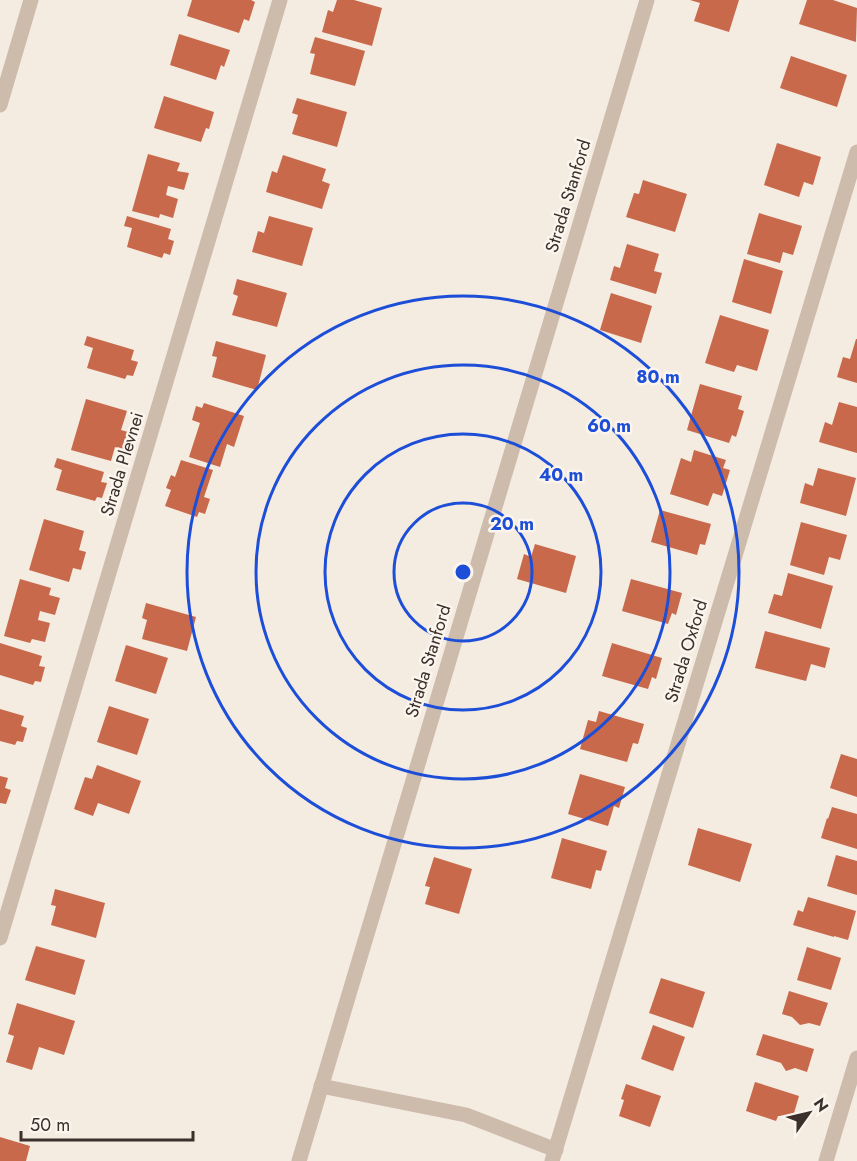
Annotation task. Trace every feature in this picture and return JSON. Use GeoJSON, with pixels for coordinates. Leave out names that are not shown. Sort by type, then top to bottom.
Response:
{"type":"FeatureCollection","features":[{"type":"Feature","properties":{"kind":"street"},"geometry":{"type":"LineString","coordinates":[[0,105],[31,0]]}},
{"type":"Feature","properties":{"kind":"street","name":"Strada Plevnei"},"geometry":{"type":"LineString","coordinates":[[0,938],[280,0]]}},
{"type":"Feature","properties":{"kind":"street","name":"Strada Stanford"},"geometry":{"type":"LineString","coordinates":[[298,1161],[647,0]]}},
{"type":"Feature","properties":{"kind":"street","name":"Strada Oxford"},"geometry":{"type":"LineString","coordinates":[[554,1155],[857,152]]}},
{"type":"Feature","properties":{"kind":"street"},"geometry":{"type":"LineString","coordinates":[[826,1161],[857,1058]]}},
{"type":"Feature","properties":{"kind":"street"},"geometry":{"type":"LineString","coordinates":[[321,1086],[466,1116],[554,1155]]}},
{"type":"Feature","properties":{"kind":"building"},"geometry":{"type":"Polygon","coordinates":[[[192,0],[251,0],[255,2],[249,21],[244,19],[239,33],[187,16],[192,0]]]}},
{"type":"Feature","properties":{"kind":"building"},"geometry":{"type":"Polygon","coordinates":[[[337,0],[354,0],[382,8],[372,46],[322,32],[328,10],[333,12],[337,0]]]}},
{"type":"Feature","properties":{"kind":"building"},"geometry":{"type":"Polygon","coordinates":[[[690,0],[739,0],[729,32],[694,21],[700,3],[690,0]]]}},
{"type":"Feature","properties":{"kind":"building"},"geometry":{"type":"Polygon","coordinates":[[[807,0],[833,0],[857,8],[856,42],[799,24],[807,0]]]}},
{"type":"Feature","properties":{"kind":"building"},"geometry":{"type":"Polygon","coordinates":[[[179,34],[230,50],[224,67],[221,65],[216,80],[170,65],[179,34]]]}},
{"type":"Feature","properties":{"kind":"building"},"geometry":{"type":"Polygon","coordinates":[[[315,37],[365,51],[355,86],[310,74],[315,54],[310,53],[315,37]]]}},
{"type":"Feature","properties":{"kind":"building"},"geometry":{"type":"Polygon","coordinates":[[[791,56],[847,75],[837,107],[780,88],[791,56]]]}},
{"type":"Feature","properties":{"kind":"building"},"geometry":{"type":"Polygon","coordinates":[[[164,96],[214,112],[209,129],[206,128],[201,142],[154,128],[164,96]]]}},
{"type":"Feature","properties":{"kind":"building"},"geometry":{"type":"Polygon","coordinates":[[[297,98],[347,112],[337,147],[292,134],[298,115],[292,113],[297,98]]]}},
{"type":"Feature","properties":{"kind":"building"},"geometry":{"type":"Polygon","coordinates":[[[777,143],[821,157],[813,185],[804,182],[799,197],[764,185],[777,143]]]}},
{"type":"Feature","properties":{"kind":"building"},"geometry":{"type":"Polygon","coordinates":[[[148,154],[180,163],[177,171],[189,173],[184,190],[168,186],[166,195],[178,199],[173,218],[160,214],[159,218],[132,211],[148,154]]]}},
{"type":"Feature","properties":{"kind":"building"},"geometry":{"type":"Polygon","coordinates":[[[283,155],[326,169],[322,181],[330,184],[322,209],[266,192],[272,171],[277,173],[283,155]]]}},
{"type":"Feature","properties":{"kind":"building"},"geometry":{"type":"Polygon","coordinates":[[[643,180],[687,194],[675,232],[626,217],[634,193],[639,194],[643,180]]]}},
{"type":"Feature","properties":{"kind":"building"},"geometry":{"type":"Polygon","coordinates":[[[759,213],[802,226],[793,255],[783,252],[780,263],[747,254],[759,213]]]}},
{"type":"Feature","properties":{"kind":"building"},"geometry":{"type":"Polygon","coordinates":[[[127,216],[171,229],[168,239],[174,241],[170,255],[164,253],[162,258],[127,247],[132,228],[124,226],[127,216]]]}},
{"type":"Feature","properties":{"kind":"building"},"geometry":{"type":"Polygon","coordinates":[[[269,216],[313,228],[302,266],[252,252],[258,231],[264,233],[269,216]]]}},
{"type":"Feature","properties":{"kind":"building"},"geometry":{"type":"Polygon","coordinates":[[[627,244],[659,254],[654,271],[662,273],[656,294],[610,280],[614,266],[620,268],[627,244]]]}},
{"type":"Feature","properties":{"kind":"building"},"geometry":{"type":"Polygon","coordinates":[[[744,259],[783,271],[771,314],[732,302],[744,259]]]}},
{"type":"Feature","properties":{"kind":"building"},"geometry":{"type":"Polygon","coordinates":[[[237,279],[287,293],[277,327],[232,315],[238,296],[233,294],[237,279]]]}},
{"type":"Feature","properties":{"kind":"building"},"geometry":{"type":"Polygon","coordinates":[[[611,293],[652,306],[641,343],[600,330],[611,293]]]}},
{"type":"Feature","properties":{"kind":"building"},"geometry":{"type":"Polygon","coordinates":[[[720,315],[769,330],[757,371],[737,365],[734,372],[705,363],[720,315]]]}},
{"type":"Feature","properties":{"kind":"building"},"geometry":{"type":"Polygon","coordinates":[[[87,336],[134,350],[131,360],[138,362],[133,376],[127,375],[125,379],[87,368],[93,348],[84,345],[87,336]]]}},
{"type":"Feature","properties":{"kind":"building"},"geometry":{"type":"Polygon","coordinates":[[[856,339],[857,383],[837,377],[843,357],[850,359],[856,339]]]}},
{"type":"Feature","properties":{"kind":"building"},"geometry":{"type":"Polygon","coordinates":[[[216,341],[266,355],[257,390],[212,377],[217,357],[212,356],[216,341]]]}},
{"type":"Feature","properties":{"kind":"building"},"geometry":{"type":"Polygon","coordinates":[[[700,384],[742,396],[738,409],[744,411],[736,437],[732,435],[729,443],[687,430],[700,384]]]}},
{"type":"Feature","properties":{"kind":"building"},"geometry":{"type":"Polygon","coordinates":[[[86,399],[127,411],[121,430],[128,432],[123,449],[115,447],[111,461],[71,450],[86,399]]]}},
{"type":"Feature","properties":{"kind":"building"},"geometry":{"type":"Polygon","coordinates":[[[839,402],[857,407],[857,453],[819,442],[825,422],[832,425],[839,402]]]}},
{"type":"Feature","properties":{"kind":"building"},"geometry":{"type":"Polygon","coordinates":[[[204,403],[244,416],[234,447],[227,444],[220,467],[189,457],[200,423],[192,420],[196,406],[202,408],[204,403]]]}},
{"type":"Feature","properties":{"kind":"building"},"geometry":{"type":"Polygon","coordinates":[[[694,450],[726,460],[723,468],[730,470],[722,496],[713,493],[708,506],[670,494],[681,458],[691,462],[694,450]]]}},
{"type":"Feature","properties":{"kind":"building"},"geometry":{"type":"Polygon","coordinates":[[[57,458],[104,472],[101,482],[107,483],[102,498],[97,497],[95,501],[56,490],[62,470],[54,467],[57,458]]]}},
{"type":"Feature","properties":{"kind":"building"},"geometry":{"type":"Polygon","coordinates":[[[181,460],[213,470],[204,497],[210,499],[205,514],[199,512],[197,517],[165,506],[171,490],[166,488],[171,475],[175,477],[181,460]]]}},
{"type":"Feature","properties":{"kind":"building"},"geometry":{"type":"Polygon","coordinates":[[[818,468],[856,478],[846,516],[800,503],[805,483],[813,486],[818,468]]]}},
{"type":"Feature","properties":{"kind":"building"},"geometry":{"type":"Polygon","coordinates":[[[660,510],[711,524],[705,545],[700,544],[697,555],[651,542],[660,510]]]}},
{"type":"Feature","properties":{"kind":"building"},"geometry":{"type":"Polygon","coordinates":[[[44,519],[84,531],[79,550],[86,552],[81,570],[73,568],[69,582],[29,570],[44,519]]]}},
{"type":"Feature","properties":{"kind":"building"},"geometry":{"type":"Polygon","coordinates":[[[801,522],[847,535],[840,560],[829,557],[824,575],[790,565],[801,522]]]}},
{"type":"Feature","properties":{"kind":"building"},"geometry":{"type":"Polygon","coordinates":[[[535,544],[576,556],[566,593],[517,579],[524,554],[531,557],[535,544]]]}},
{"type":"Feature","properties":{"kind":"building"},"geometry":{"type":"Polygon","coordinates":[[[788,573],[833,586],[821,629],[768,613],[774,594],[782,596],[788,573]]]}},
{"type":"Feature","properties":{"kind":"building"},"geometry":{"type":"Polygon","coordinates":[[[20,579],[51,588],[49,595],[60,598],[55,615],[40,611],[38,620],[50,623],[45,642],[32,639],[30,643],[4,636],[20,579]]]}},
{"type":"Feature","properties":{"kind":"building"},"geometry":{"type":"Polygon","coordinates":[[[631,579],[682,593],[676,615],[672,613],[668,624],[622,611],[631,579]]]}},
{"type":"Feature","properties":{"kind":"building"},"geometry":{"type":"Polygon","coordinates":[[[146,603],[196,617],[187,651],[142,639],[147,620],[142,618],[146,603]]]}},
{"type":"Feature","properties":{"kind":"building"},"geometry":{"type":"Polygon","coordinates":[[[765,631],[830,648],[825,668],[811,664],[806,681],[755,668],[765,631]]]}},
{"type":"Feature","properties":{"kind":"building"},"geometry":{"type":"Polygon","coordinates":[[[0,643],[42,656],[39,666],[45,667],[41,682],[35,681],[33,685],[0,675],[0,643]]]}},
{"type":"Feature","properties":{"kind":"building"},"geometry":{"type":"Polygon","coordinates":[[[612,643],[662,658],[656,679],[652,677],[648,689],[602,676],[612,643]]]}},
{"type":"Feature","properties":{"kind":"building"},"geometry":{"type":"Polygon","coordinates":[[[126,645],[168,658],[156,694],[115,681],[126,645]]]}},
{"type":"Feature","properties":{"kind":"building"},"geometry":{"type":"Polygon","coordinates":[[[109,706],[149,719],[137,755],[97,742],[109,706]]]}},
{"type":"Feature","properties":{"kind":"building"},"geometry":{"type":"Polygon","coordinates":[[[0,709],[24,716],[21,726],[27,728],[23,742],[17,741],[15,745],[0,741],[0,709]]]}},
{"type":"Feature","properties":{"kind":"building"},"geometry":{"type":"Polygon","coordinates":[[[599,711],[644,724],[638,744],[633,743],[627,762],[580,749],[588,720],[596,722],[599,711]]]}},
{"type":"Feature","properties":{"kind":"building"},"geometry":{"type":"Polygon","coordinates":[[[841,754],[857,759],[857,797],[830,788],[841,754]]]}},
{"type":"Feature","properties":{"kind":"building"},"geometry":{"type":"Polygon","coordinates":[[[97,765],[141,781],[129,814],[98,803],[93,816],[74,809],[85,777],[92,779],[97,765]]]}},
{"type":"Feature","properties":{"kind":"building"},"geometry":{"type":"Polygon","coordinates":[[[580,774],[625,787],[619,808],[614,806],[608,826],[568,814],[580,774]]]}},
{"type":"Feature","properties":{"kind":"building"},"geometry":{"type":"Polygon","coordinates":[[[0,776],[8,778],[5,788],[11,790],[6,804],[0,803],[0,776]]]}},
{"type":"Feature","properties":{"kind":"building"},"geometry":{"type":"Polygon","coordinates":[[[832,807],[857,814],[857,849],[821,838],[832,807]]]}},
{"type":"Feature","properties":{"kind":"building"},"geometry":{"type":"Polygon","coordinates":[[[698,828],[752,844],[740,882],[688,865],[698,828]]]}},
{"type":"Feature","properties":{"kind":"building"},"geometry":{"type":"Polygon","coordinates":[[[562,838],[607,851],[601,871],[596,870],[591,889],[551,878],[562,838]]]}},
{"type":"Feature","properties":{"kind":"building"},"geometry":{"type":"Polygon","coordinates":[[[836,855],[857,861],[857,895],[827,886],[836,855]]]}},
{"type":"Feature","properties":{"kind":"building"},"geometry":{"type":"Polygon","coordinates":[[[434,857],[472,869],[459,914],[425,904],[430,887],[425,886],[434,857]]]}},
{"type":"Feature","properties":{"kind":"building"},"geometry":{"type":"Polygon","coordinates":[[[55,889],[105,903],[96,938],[51,925],[56,906],[51,905],[55,889]]]}},
{"type":"Feature","properties":{"kind":"building"},"geometry":{"type":"Polygon","coordinates":[[[808,897],[856,911],[848,940],[793,925],[798,910],[803,912],[808,897]]]}},
{"type":"Feature","properties":{"kind":"building"},"geometry":{"type":"Polygon","coordinates":[[[36,946],[85,960],[75,995],[25,980],[36,946]]]}},
{"type":"Feature","properties":{"kind":"building"},"geometry":{"type":"Polygon","coordinates":[[[807,947],[841,958],[831,990],[797,980],[807,947]]]}},
{"type":"Feature","properties":{"kind":"building"},"geometry":{"type":"Polygon","coordinates":[[[661,978],[705,992],[693,1028],[649,1013],[661,978]]]}},
{"type":"Feature","properties":{"kind":"building"},"geometry":{"type":"Polygon","coordinates":[[[789,991],[828,1003],[820,1026],[809,1023],[800,1025],[792,1017],[782,1014],[789,991]]]}},
{"type":"Feature","properties":{"kind":"building"},"geometry":{"type":"Polygon","coordinates":[[[17,1003],[75,1021],[64,1055],[39,1047],[32,1070],[6,1062],[14,1036],[8,1034],[17,1003]]]}},
{"type":"Feature","properties":{"kind":"building"},"geometry":{"type":"Polygon","coordinates":[[[653,1025],[685,1037],[673,1071],[641,1059],[653,1025]]]}},
{"type":"Feature","properties":{"kind":"building"},"geometry":{"type":"Polygon","coordinates":[[[763,1034],[814,1049],[807,1072],[795,1068],[786,1071],[781,1063],[756,1055],[763,1034]]]}},
{"type":"Feature","properties":{"kind":"building"},"geometry":{"type":"Polygon","coordinates":[[[755,1082],[799,1096],[792,1120],[778,1116],[776,1121],[746,1111],[755,1082]]]}},
{"type":"Feature","properties":{"kind":"building"},"geometry":{"type":"Polygon","coordinates":[[[626,1084],[661,1096],[650,1127],[619,1116],[626,1084]]]}},
{"type":"Feature","properties":{"kind":"building"},"geometry":{"type":"Polygon","coordinates":[[[0,1137],[30,1146],[26,1161],[0,1161],[0,1137]]]}}]}
